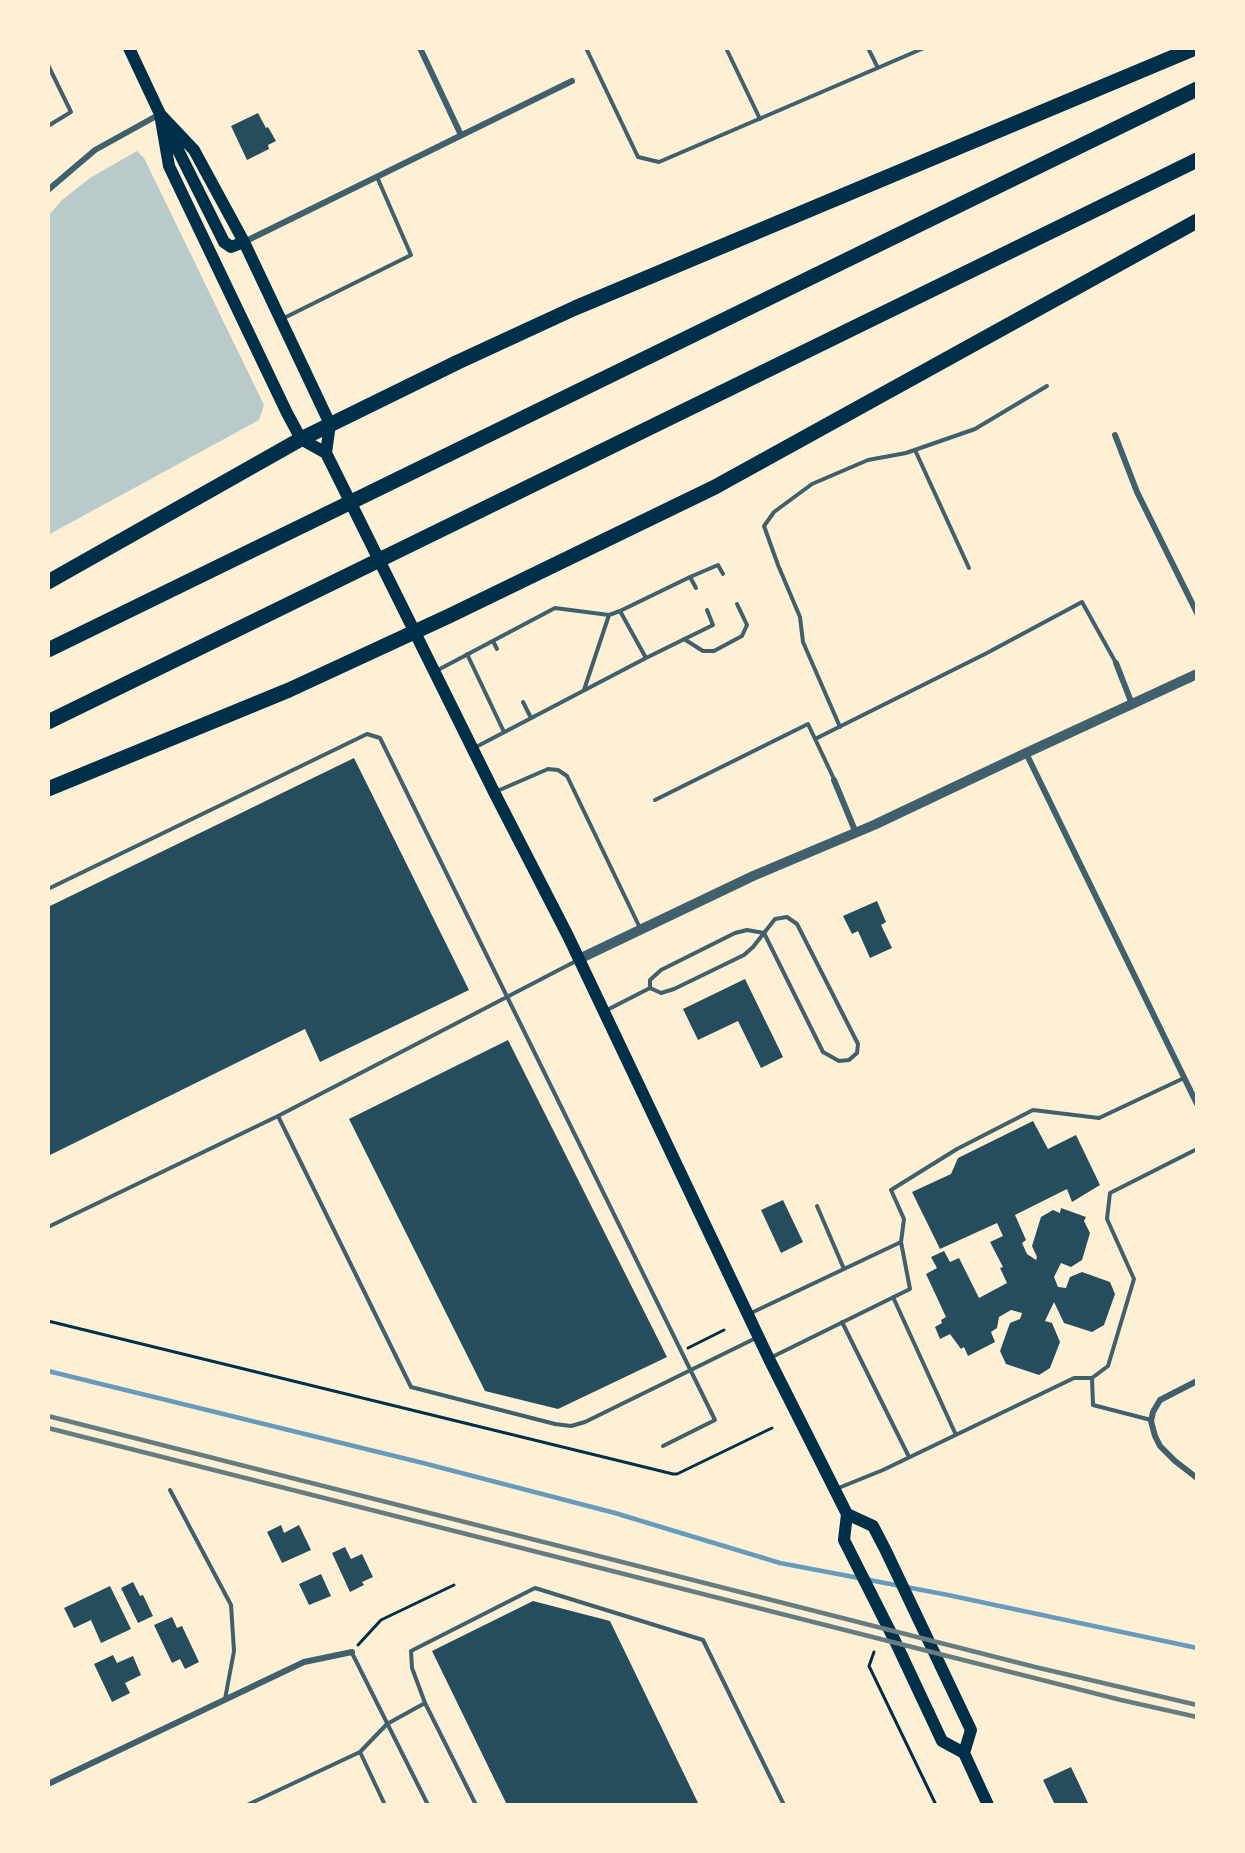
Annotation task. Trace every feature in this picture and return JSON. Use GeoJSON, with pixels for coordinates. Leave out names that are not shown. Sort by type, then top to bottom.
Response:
{"type":"FeatureCollection","features":[{"type":"Feature","properties":{"kind":"highway"},"geometry":{"type":"LineString","coordinates":[[48,582],[301,439],[575,308],[1195,48]]}},
{"type":"Feature","properties":{"kind":"highway"},"geometry":{"type":"LineString","coordinates":[[48,650],[1197,89]]}},
{"type":"Feature","properties":{"kind":"highway"},"geometry":{"type":"LineString","coordinates":[[48,722],[1197,159]]}},
{"type":"Feature","properties":{"kind":"highway"},"geometry":{"type":"LineString","coordinates":[[48,789],[289,690],[714,487],[1197,221]]}},
{"type":"Feature","properties":{"kind":"main road"},"geometry":{"type":"LineString","coordinates":[[129,48],[224,242],[231,247],[244,242]]}},
{"type":"Feature","properties":{"kind":"main road"},"geometry":{"type":"LineString","coordinates":[[160,114],[194,150],[244,242],[330,424],[326,453],[579,959],[758,1337],[847,1514],[844,1540],[942,1741],[964,1754],[988,1805]]}},
{"type":"Feature","properties":{"kind":"main road"},"geometry":{"type":"LineString","coordinates":[[160,114],[169,166],[301,439],[326,453]]}},
{"type":"Feature","properties":{"kind":"main road"},"geometry":{"type":"LineString","coordinates":[[847,1514],[873,1526],[926,1632],[971,1730],[964,1754]]}},
{"type":"Feature","properties":{"kind":"street"},"geometry":{"type":"LineString","coordinates":[[420,48],[461,135]]}},
{"type":"Feature","properties":{"kind":"street"},"geometry":{"type":"LineString","coordinates":[[244,242],[572,81]]}},
{"type":"Feature","properties":{"kind":"street"},"geometry":{"type":"LineString","coordinates":[[48,190],[95,150],[160,114]]}},
{"type":"Feature","properties":{"kind":"street"},"geometry":{"type":"LineString","coordinates":[[1115,435],[1137,492],[1197,613]]}},
{"type":"Feature","properties":{"kind":"street"},"geometry":{"type":"LineString","coordinates":[[1116,663],[1132,704]]}},
{"type":"Feature","properties":{"kind":"street"},"geometry":{"type":"LineString","coordinates":[[579,959],[753,876],[856,833],[1197,675]]}},
{"type":"Feature","properties":{"kind":"street"},"geometry":{"type":"LineString","coordinates":[[1026,753],[1197,1104]]}},
{"type":"Feature","properties":{"kind":"street"},"geometry":{"type":"LineString","coordinates":[[834,780],[856,833]]}},
{"type":"Feature","properties":{"kind":"street"},"geometry":{"type":"LineString","coordinates":[[1197,1381],[1160,1400],[1151,1420],[1160,1446],[1197,1478]]}},
{"type":"Feature","properties":{"kind":"street"},"geometry":{"type":"LineString","coordinates":[[48,1784],[304,1662],[352,1652]]}},
{"type":"Feature","properties":{"kind":"lane"},"geometry":{"type":"LineString","coordinates":[[586,48],[638,157],[659,162],[924,48]]}},
{"type":"Feature","properties":{"kind":"lane"},"geometry":{"type":"LineString","coordinates":[[726,48],[760,119]]}},
{"type":"Feature","properties":{"kind":"lane"},"geometry":{"type":"LineString","coordinates":[[868,48],[878,68]]}},
{"type":"Feature","properties":{"kind":"lane"},"geometry":{"type":"LineString","coordinates":[[48,65],[71,111],[48,126]]}},
{"type":"Feature","properties":{"kind":"lane"},"geometry":{"type":"LineString","coordinates":[[281,319],[411,255],[377,177]]}},
{"type":"Feature","properties":{"kind":"lane"},"geometry":{"type":"LineString","coordinates":[[840,727],[803,642],[800,617],[764,526],[774,512],[812,484],[868,460],[915,450],[975,429],[1047,386]]}},
{"type":"Feature","properties":{"kind":"lane"},"geometry":{"type":"LineString","coordinates":[[915,450],[969,568]]}},
{"type":"Feature","properties":{"kind":"lane"},"geometry":{"type":"LineString","coordinates":[[435,672],[555,608],[609,615],[718,565],[723,574]]}},
{"type":"Feature","properties":{"kind":"lane"},"geometry":{"type":"LineString","coordinates":[[690,577],[696,588]]}},
{"type":"Feature","properties":{"kind":"lane"},"geometry":{"type":"LineString","coordinates":[[815,739],[985,654],[1082,602],[1116,663]]}},
{"type":"Feature","properties":{"kind":"lane"},"geometry":{"type":"LineString","coordinates":[[684,639],[703,651],[714,651],[742,636],[747,626],[737,604]]}},
{"type":"Feature","properties":{"kind":"lane"},"geometry":{"type":"LineString","coordinates":[[473,749],[713,625],[706,610]]}},
{"type":"Feature","properties":{"kind":"lane"},"geometry":{"type":"LineString","coordinates":[[620,611],[646,658]]}},
{"type":"Feature","properties":{"kind":"lane"},"geometry":{"type":"LineString","coordinates":[[584,690],[609,615]]}},
{"type":"Feature","properties":{"kind":"lane"},"geometry":{"type":"LineString","coordinates":[[493,641],[497,649]]}},
{"type":"Feature","properties":{"kind":"lane"},"geometry":{"type":"LineString","coordinates":[[467,654],[504,732]]}},
{"type":"Feature","properties":{"kind":"lane"},"geometry":{"type":"LineString","coordinates":[[523,702],[531,718]]}},
{"type":"Feature","properties":{"kind":"lane"},"geometry":{"type":"LineString","coordinates":[[655,800],[808,724],[834,780]]}},
{"type":"Feature","properties":{"kind":"lane"},"geometry":{"type":"LineString","coordinates":[[48,889],[367,734],[380,738],[715,1420],[663,1446]]}},
{"type":"Feature","properties":{"kind":"lane"},"geometry":{"type":"LineString","coordinates":[[494,792],[549,769],[558,770],[567,776],[641,930]]}},
{"type":"Feature","properties":{"kind":"lane"},"geometry":{"type":"LineString","coordinates":[[650,988],[661,993],[744,955],[775,919],[787,917],[797,924],[858,1044],[857,1053],[849,1060],[839,1061],[823,1053],[764,933]]}},
{"type":"Feature","properties":{"kind":"lane"},"geometry":{"type":"LineString","coordinates":[[650,988],[650,980],[655,974],[735,933],[747,930],[764,933]]}},
{"type":"Feature","properties":{"kind":"lane"},"geometry":{"type":"LineString","coordinates":[[48,1227],[278,1116],[579,959]]}},
{"type":"Feature","properties":{"kind":"lane"},"geometry":{"type":"LineString","coordinates":[[604,1011],[650,988]]}},
{"type":"Feature","properties":{"kind":"lane"},"geometry":{"type":"LineString","coordinates":[[769,1359],[910,1289],[900,1242],[904,1218],[891,1190],[957,1149],[1033,1110],[1099,1118],[1184,1078]]}},
{"type":"Feature","properties":{"kind":"lane"},"geometry":{"type":"LineString","coordinates":[[278,1116],[411,1387],[555,1425],[571,1426],[585,1422],[758,1337]]}},
{"type":"Feature","properties":{"kind":"lane"},"geometry":{"type":"LineString","coordinates":[[835,1490],[1074,1378],[1092,1378],[1107,1366],[1134,1279],[1107,1219],[1110,1193],[1197,1149]]}},
{"type":"Feature","properties":{"kind":"lane"},"geometry":{"type":"LineString","coordinates":[[817,1206],[844,1269]]}},
{"type":"Feature","properties":{"kind":"lane"},"geometry":{"type":"LineString","coordinates":[[748,1314],[900,1242]]}},
{"type":"Feature","properties":{"kind":"lane"},"geometry":{"type":"LineString","coordinates":[[893,1297],[956,1434]]}},
{"type":"Feature","properties":{"kind":"lane"},"geometry":{"type":"LineString","coordinates":[[842,1322],[909,1457]]}},
{"type":"Feature","properties":{"kind":"lane"},"geometry":{"type":"LineString","coordinates":[[1092,1378],[1093,1405],[1151,1420]]}},
{"type":"Feature","properties":{"kind":"lane"},"geometry":{"type":"LineString","coordinates":[[170,1490],[231,1605],[234,1651],[225,1699]]}},
{"type":"Feature","properties":{"kind":"lane"},"geometry":{"type":"LineString","coordinates":[[476,1805],[426,1703],[412,1668],[411,1651],[535,1588],[703,1640],[784,1805]]}},
{"type":"Feature","properties":{"kind":"lane"},"geometry":{"type":"LineString","coordinates":[[352,1652],[428,1805]]}},
{"type":"Feature","properties":{"kind":"lane"},"geometry":{"type":"LineString","coordinates":[[247,1805],[360,1752],[387,1724],[426,1703]]}},
{"type":"Feature","properties":{"kind":"lane"},"geometry":{"type":"LineString","coordinates":[[360,1752],[385,1805]]}},
{"type":"Feature","properties":{"kind":"path"},"geometry":{"type":"LineString","coordinates":[[48,1321],[672,1474],[677,1474],[772,1428]]}},
{"type":"Feature","properties":{"kind":"path"},"geometry":{"type":"LineString","coordinates":[[681,1352],[724,1330]]}},
{"type":"Feature","properties":{"kind":"path"},"geometry":{"type":"LineString","coordinates":[[352,1652],[381,1620],[454,1585]]}},
{"type":"Feature","properties":{"kind":"path"},"geometry":{"type":"LineString","coordinates":[[874,1652],[868,1666],[936,1805]]}},
{"type":"Feature","properties":{"kind":"shaded area"},"geometry":{"type":"Polygon","coordinates":[[[137,151],[144,158],[264,405],[259,420],[48,535],[48,216],[62,200],[90,178],[137,151]]]}},
{"type":"Feature","properties":{"kind":"building"},"geometry":{"type":"Polygon","coordinates":[[[258,113],[276,141],[268,145],[269,149],[247,160],[231,126],[258,113]]]}},
{"type":"Feature","properties":{"kind":"building"},"geometry":{"type":"Polygon","coordinates":[[[354,758],[469,990],[320,1062],[305,1029],[48,1156],[48,907],[354,758]]]}},
{"type":"Feature","properties":{"kind":"building"},"geometry":{"type":"Polygon","coordinates":[[[877,901],[886,922],[881,925],[892,948],[870,958],[858,931],[852,934],[843,916],[877,901]]]}},
{"type":"Feature","properties":{"kind":"building"},"geometry":{"type":"Polygon","coordinates":[[[745,979],[783,1057],[761,1068],[738,1021],[698,1040],[683,1009],[745,979]]]}},
{"type":"Feature","properties":{"kind":"building"},"geometry":{"type":"Polygon","coordinates":[[[508,1040],[667,1357],[558,1409],[485,1391],[349,1119],[508,1040]]]}},
{"type":"Feature","properties":{"kind":"building"},"geometry":{"type":"Polygon","coordinates":[[[1033,1121],[1048,1149],[1076,1135],[1100,1185],[1072,1202],[1067,1189],[1015,1215],[1026,1240],[1022,1243],[1027,1254],[1036,1260],[1032,1246],[1041,1217],[1053,1210],[1060,1213],[1061,1208],[1086,1217],[1084,1221],[1090,1233],[1082,1260],[1071,1267],[1061,1263],[1054,1277],[1058,1287],[1066,1288],[1070,1277],[1082,1272],[1110,1282],[1115,1294],[1104,1325],[1092,1332],[1064,1323],[1054,1302],[1045,1321],[1052,1323],[1060,1342],[1050,1368],[1039,1375],[1006,1364],[1000,1351],[1010,1323],[1020,1319],[1022,1313],[1011,1310],[999,1317],[997,1328],[991,1332],[995,1342],[968,1356],[964,1347],[961,1349],[950,1334],[940,1339],[935,1327],[946,1317],[926,1274],[937,1268],[931,1257],[944,1251],[950,1262],[959,1258],[979,1298],[1007,1283],[1000,1268],[1003,1267],[990,1242],[1003,1236],[997,1223],[940,1249],[912,1192],[951,1174],[958,1158],[1033,1121]]]}},
{"type":"Feature","properties":{"kind":"building"},"geometry":{"type":"Polygon","coordinates":[[[783,1200],[803,1242],[781,1253],[761,1210],[783,1200]]]}},
{"type":"Feature","properties":{"kind":"building"},"geometry":{"type":"Polygon","coordinates":[[[281,1525],[284,1533],[299,1525],[311,1550],[282,1563],[267,1532],[281,1525]]]}},
{"type":"Feature","properties":{"kind":"building"},"geometry":{"type":"Polygon","coordinates":[[[345,1547],[351,1559],[362,1554],[373,1577],[362,1582],[364,1585],[350,1592],[332,1553],[345,1547]]]}},
{"type":"Feature","properties":{"kind":"building"},"geometry":{"type":"Polygon","coordinates":[[[321,1574],[331,1596],[309,1605],[299,1584],[321,1574]]]}},
{"type":"Feature","properties":{"kind":"building"},"geometry":{"type":"Polygon","coordinates":[[[133,1582],[140,1596],[143,1595],[153,1616],[138,1623],[121,1588],[133,1582]]]}},
{"type":"Feature","properties":{"kind":"building"},"geometry":{"type":"Polygon","coordinates":[[[110,1586],[131,1629],[101,1643],[91,1620],[74,1628],[64,1608],[110,1586]]]}},
{"type":"Feature","properties":{"kind":"building"},"geometry":{"type":"Polygon","coordinates":[[[533,1601],[610,1621],[699,1805],[507,1805],[432,1651],[533,1601]]]}},
{"type":"Feature","properties":{"kind":"building"},"geometry":{"type":"Polygon","coordinates":[[[172,1617],[177,1628],[182,1626],[199,1662],[185,1669],[180,1659],[172,1663],[154,1625],[172,1617]]]}},
{"type":"Feature","properties":{"kind":"building"},"geometry":{"type":"Polygon","coordinates":[[[113,1655],[117,1663],[133,1656],[141,1675],[125,1683],[130,1693],[112,1702],[94,1664],[113,1655]]]}},
{"type":"Feature","properties":{"kind":"building"},"geometry":{"type":"Polygon","coordinates":[[[1071,1767],[1089,1805],[1055,1805],[1043,1780],[1071,1767]]]}},
{"type":"Feature","properties":{"kind":"waterway"},"geometry":{"type":"LineString","coordinates":[[48,1371],[423,1463],[615,1513],[780,1563],[948,1595],[1197,1648]]}},
{"type":"Feature","properties":{"kind":"railway"},"geometry":{"type":"LineString","coordinates":[[48,1416],[1035,1667],[1197,1705]]}},
{"type":"Feature","properties":{"kind":"railway"},"geometry":{"type":"LineString","coordinates":[[48,1428],[1121,1700],[1197,1717]]}}]}
